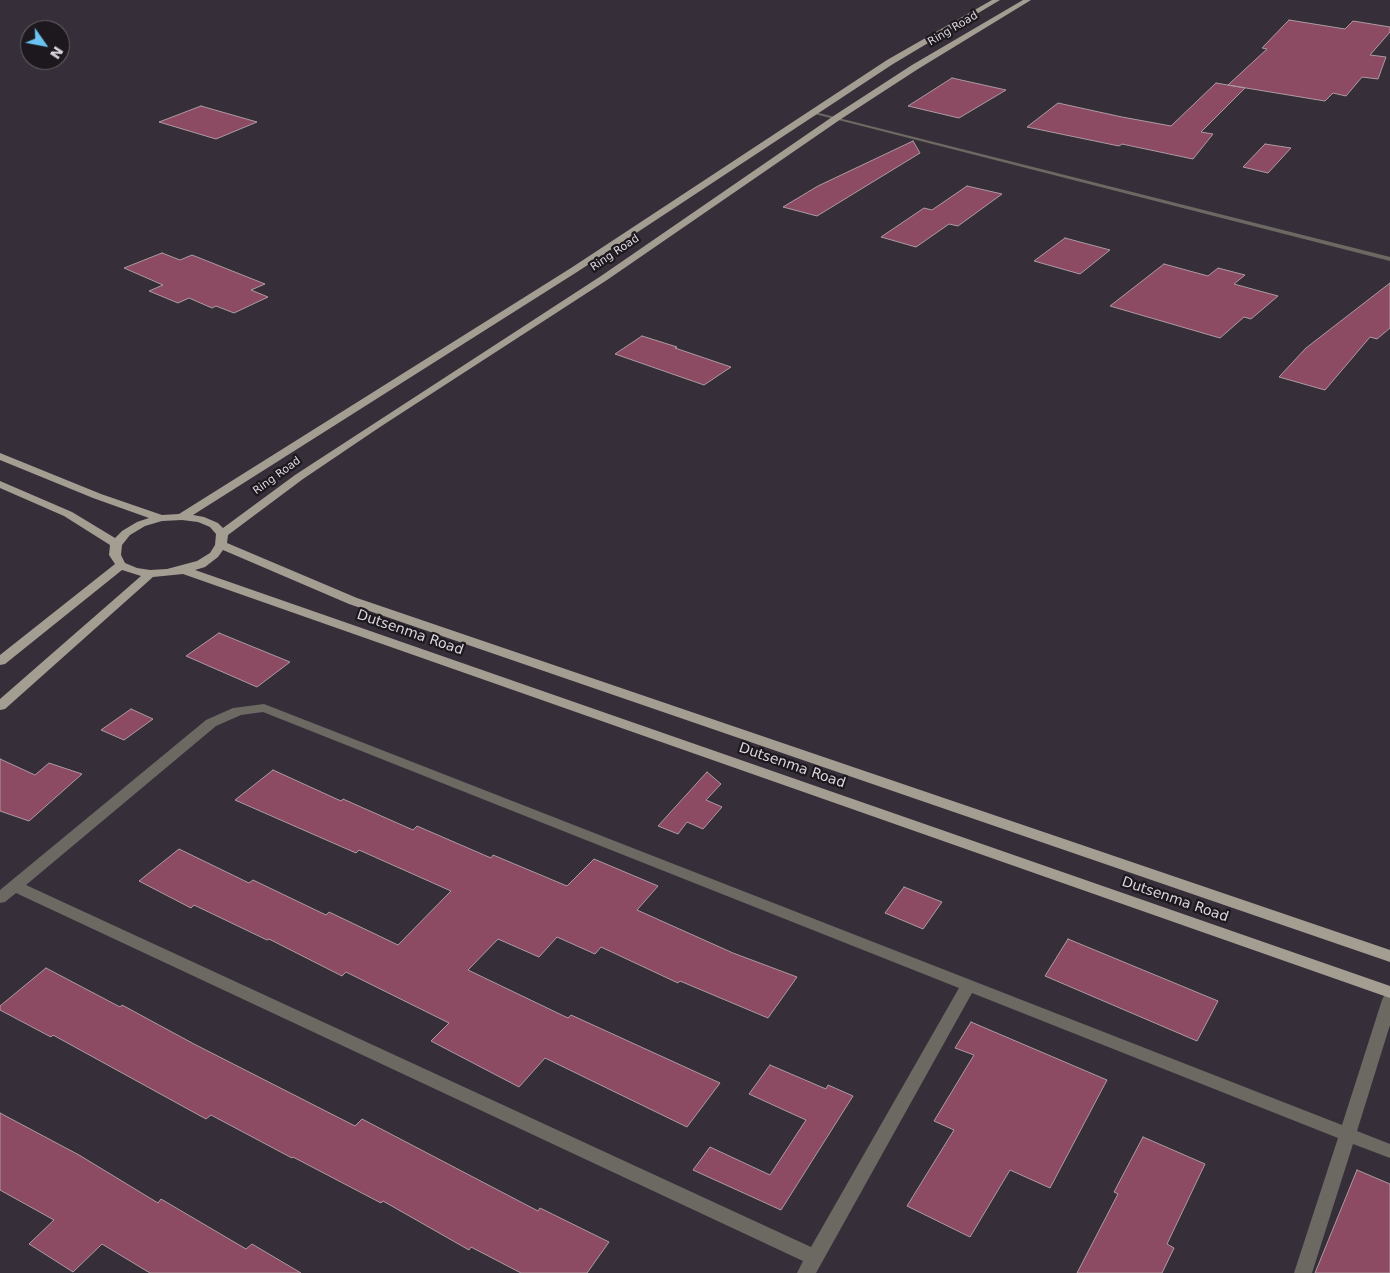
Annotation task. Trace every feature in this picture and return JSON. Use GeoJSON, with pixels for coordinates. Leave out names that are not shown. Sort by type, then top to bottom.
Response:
{"type":"FeatureCollection","features":[{"type":"Feature","properties":{"kind":"main road"},"geometry":{"type":"LineString","coordinates":[[184,570],[150,574],[134,571],[121,565],[115,555],[116,544],[126,533],[142,524],[161,518],[182,516],[574,270],[890,62],[997,0]]}},
{"type":"Feature","properties":{"kind":"main road","name":"Ring Road"},"geometry":{"type":"LineString","coordinates":[[184,570],[201,564],[214,555],[221,540],[299,477],[360,435],[604,278],[838,117],[915,67],[1028,0]]}},
{"type":"Feature","properties":{"kind":"main road"},"geometry":{"type":"LineString","coordinates":[[0,456],[97,496],[161,518]]}},
{"type":"Feature","properties":{"kind":"main road"},"geometry":{"type":"LineString","coordinates":[[0,484],[68,514],[116,544]]}},
{"type":"Feature","properties":{"kind":"main road","name":"Dutsenma Road"},"geometry":{"type":"LineString","coordinates":[[182,516],[200,519],[214,525],[221,540],[353,601],[1390,956]]}},
{"type":"Feature","properties":{"kind":"main road"},"geometry":{"type":"LineString","coordinates":[[0,661],[121,565]]}},
{"type":"Feature","properties":{"kind":"main road","name":"Dutsenma Road"},"geometry":{"type":"LineString","coordinates":[[184,570],[1390,992]]}},
{"type":"Feature","properties":{"kind":"main road"},"geometry":{"type":"LineString","coordinates":[[0,706],[150,574]]}},
{"type":"Feature","properties":{"kind":"street"},"geometry":{"type":"LineString","coordinates":[[0,898],[211,723],[238,711],[264,708],[1390,1151]]}},
{"type":"Feature","properties":{"kind":"street"},"geometry":{"type":"LineString","coordinates":[[15,886],[815,1258]]}},
{"type":"Feature","properties":{"kind":"street"},"geometry":{"type":"LineString","coordinates":[[806,1273],[968,985]]}},
{"type":"Feature","properties":{"kind":"street"},"geometry":{"type":"LineString","coordinates":[[1303,1273],[1390,1000]]}},
{"type":"Feature","properties":{"kind":"lane"},"geometry":{"type":"LineString","coordinates":[[813,112],[1390,259]]}},
{"type":"Feature","properties":{"kind":"building"},"geometry":{"type":"Polygon","coordinates":[[[1289,20],[1345,29],[1353,21],[1390,27],[1390,32],[1370,55],[1386,57],[1378,79],[1362,77],[1346,96],[1333,93],[1325,101],[1228,85],[1267,49],[1262,48],[1289,20]]]}},
{"type":"Feature","properties":{"kind":"building"},"geometry":{"type":"Polygon","coordinates":[[[952,78],[1006,90],[959,118],[908,106],[952,78]]]}},
{"type":"Feature","properties":{"kind":"building"},"geometry":{"type":"Polygon","coordinates":[[[1216,83],[1245,88],[1201,132],[1213,134],[1193,159],[1027,127],[1058,103],[1171,126],[1216,83]]]}},
{"type":"Feature","properties":{"kind":"building"},"geometry":{"type":"Polygon","coordinates":[[[201,106],[257,122],[216,139],[159,122],[201,106]]]}},
{"type":"Feature","properties":{"kind":"building"},"geometry":{"type":"Polygon","coordinates":[[[913,141],[920,153],[817,216],[783,207],[818,186],[913,141]]]}},
{"type":"Feature","properties":{"kind":"building"},"geometry":{"type":"Polygon","coordinates":[[[1265,144],[1291,148],[1268,173],[1243,167],[1265,144]]]}},
{"type":"Feature","properties":{"kind":"building"},"geometry":{"type":"Polygon","coordinates":[[[967,186],[1002,194],[958,226],[949,224],[916,247],[881,237],[924,208],[932,210],[967,186]]]}},
{"type":"Feature","properties":{"kind":"building"},"geometry":{"type":"Polygon","coordinates":[[[1065,238],[1110,250],[1080,274],[1034,261],[1065,238]]]}},
{"type":"Feature","properties":{"kind":"building"},"geometry":{"type":"Polygon","coordinates":[[[162,253],[180,260],[192,255],[265,284],[251,290],[268,297],[234,313],[216,306],[212,308],[189,298],[178,303],[149,291],[163,285],[124,268],[162,253]]]}},
{"type":"Feature","properties":{"kind":"building"},"geometry":{"type":"Polygon","coordinates":[[[1164,264],[1208,276],[1218,268],[1245,275],[1234,284],[1278,296],[1251,319],[1244,317],[1220,338],[1110,306],[1164,264]]]}},
{"type":"Feature","properties":{"kind":"building"},"geometry":{"type":"Polygon","coordinates":[[[1390,283],[1390,328],[1377,339],[1370,337],[1325,390],[1279,377],[1306,348],[1390,283]]]}},
{"type":"Feature","properties":{"kind":"building"},"geometry":{"type":"Polygon","coordinates":[[[642,336],[731,367],[704,385],[615,354],[642,336]]]}},
{"type":"Feature","properties":{"kind":"building"},"geometry":{"type":"Polygon","coordinates":[[[219,633],[290,662],[257,687],[186,656],[219,633]]]}},
{"type":"Feature","properties":{"kind":"building"},"geometry":{"type":"Polygon","coordinates":[[[131,709],[153,719],[124,740],[101,730],[131,709]]]}},
{"type":"Feature","properties":{"kind":"building"},"geometry":{"type":"Polygon","coordinates":[[[0,759],[35,775],[49,763],[82,774],[29,821],[0,811],[0,759]]]}},
{"type":"Feature","properties":{"kind":"building"},"geometry":{"type":"Polygon","coordinates":[[[273,770],[341,801],[343,799],[413,830],[417,826],[491,858],[493,855],[567,886],[594,859],[658,886],[637,910],[733,953],[797,977],[768,1018],[680,981],[678,983],[601,947],[595,954],[557,937],[539,957],[498,939],[468,970],[568,1018],[571,1015],[720,1083],[687,1127],[545,1058],[519,1087],[431,1041],[449,1023],[346,972],[342,976],[269,939],[267,940],[194,905],[191,908],[139,881],[179,849],[249,883],[253,880],[326,915],[329,912],[398,945],[451,891],[359,850],[356,853],[235,800],[273,770]]]}},
{"type":"Feature","properties":{"kind":"building"},"geometry":{"type":"Polygon","coordinates":[[[707,772],[721,784],[706,800],[722,807],[703,829],[687,822],[678,834],[658,826],[707,772]]]}},
{"type":"Feature","properties":{"kind":"building"},"geometry":{"type":"Polygon","coordinates":[[[904,887],[942,902],[923,929],[885,913],[904,887]]]}},
{"type":"Feature","properties":{"kind":"building"},"geometry":{"type":"Polygon","coordinates":[[[1068,939],[1218,1001],[1197,1041],[1045,976],[1068,939]]]}},
{"type":"Feature","properties":{"kind":"building"},"geometry":{"type":"Polygon","coordinates":[[[46,968],[120,1007],[122,1005],[355,1126],[362,1119],[538,1211],[540,1208],[609,1242],[587,1273],[521,1273],[471,1247],[469,1250],[383,1201],[381,1203],[211,1115],[206,1119],[53,1035],[51,1037],[0,1010],[0,1006],[46,968]]]}},
{"type":"Feature","properties":{"kind":"building"},"geometry":{"type":"Polygon","coordinates":[[[971,1022],[1107,1080],[1050,1188],[1010,1170],[970,1237],[907,1206],[954,1130],[934,1121],[974,1055],[955,1048],[971,1022]]]}},
{"type":"Feature","properties":{"kind":"building"},"geometry":{"type":"Polygon","coordinates":[[[770,1065],[826,1089],[828,1085],[853,1096],[781,1210],[693,1170],[710,1147],[770,1175],[806,1120],[749,1094],[770,1065]]]}},
{"type":"Feature","properties":{"kind":"building"},"geometry":{"type":"Polygon","coordinates":[[[0,1113],[79,1155],[158,1203],[161,1199],[246,1249],[252,1244],[301,1273],[150,1273],[102,1244],[73,1272],[29,1244],[54,1220],[0,1190],[0,1113]]]}},
{"type":"Feature","properties":{"kind":"building"},"geometry":{"type":"Polygon","coordinates":[[[1143,1137],[1205,1164],[1167,1244],[1174,1248],[1162,1273],[1077,1273],[1118,1194],[1114,1192],[1143,1137]]]}},
{"type":"Feature","properties":{"kind":"building"},"geometry":{"type":"Polygon","coordinates":[[[1357,1170],[1390,1184],[1390,1273],[1315,1273],[1357,1170]]]}}]}
